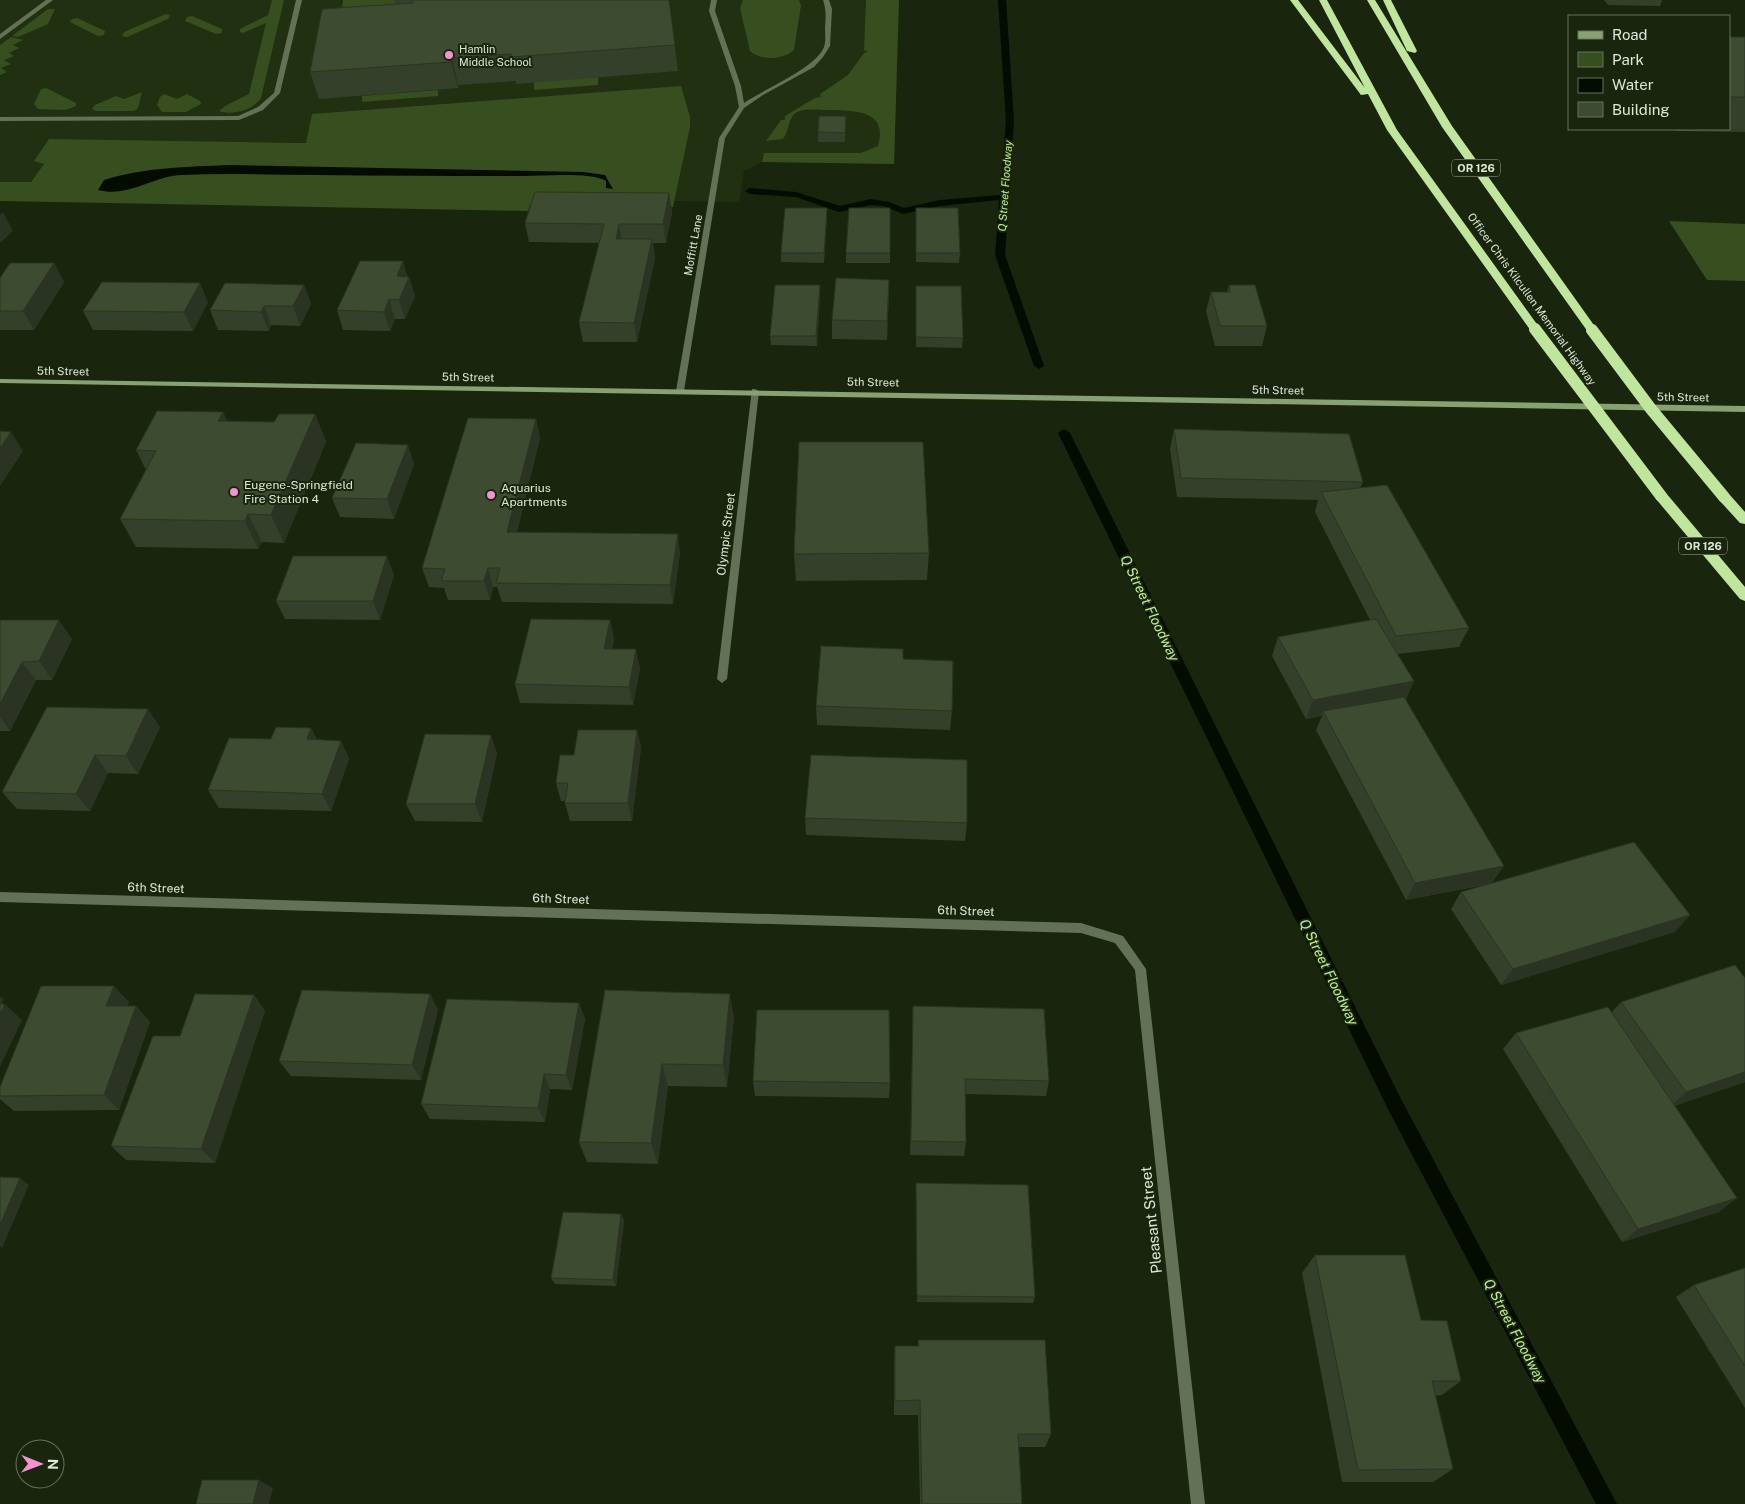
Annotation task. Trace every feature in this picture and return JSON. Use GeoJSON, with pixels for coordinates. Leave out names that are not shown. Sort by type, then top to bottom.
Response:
{"type":"FeatureCollection","features":[{"type":"Feature","properties":{"kind":"highway"},"geometry":{"type":"LineString","coordinates":[[1294,0],[1392,130]]}},
{"type":"Feature","properties":{"kind":"highway","name":"Officer Chris Kilcullen Memorial Highway"},"geometry":{"type":"LineString","coordinates":[[1323,0],[1392,130],[1535,329],[1661,496],[1745,596]]}},
{"type":"Feature","properties":{"kind":"highway","name":"OR 126"},"geometry":{"type":"LineString","coordinates":[[1371,0],[1447,127],[1592,330],[1651,409],[1745,520]]}},
{"type":"Feature","properties":{"kind":"highway"},"geometry":{"type":"LineString","coordinates":[[1388,0],[1447,127]]}},
{"type":"Feature","properties":{"kind":"main road","name":"5th Street"},"geometry":{"type":"LineString","coordinates":[[0,381],[755,391],[1745,409]]}},
{"type":"Feature","properties":{"kind":"street"},"geometry":{"type":"LineString","coordinates":[[0,37],[50,0]]}},
{"type":"Feature","properties":{"kind":"street"},"geometry":{"type":"LineString","coordinates":[[0,119],[144,120],[240,118],[257,112],[268,104],[277,93],[299,0]]}},
{"type":"Feature","properties":{"kind":"street"},"geometry":{"type":"LineString","coordinates":[[714,0],[712,11],[738,86],[742,107]]}},
{"type":"Feature","properties":{"kind":"street","name":"Moffitt Lane"},"geometry":{"type":"LineString","coordinates":[[680,391],[722,138],[742,107],[761,94],[812,66],[821,56],[827,46],[829,9],[826,0]]}},
{"type":"Feature","properties":{"kind":"street","name":"Olympic Street"},"geometry":{"type":"LineString","coordinates":[[722,680],[755,391]]}},
{"type":"Feature","properties":{"kind":"street","name":"6th Street"},"geometry":{"type":"LineString","coordinates":[[0,897],[1081,928],[1119,939]]}},
{"type":"Feature","properties":{"kind":"street","name":"Pleasant Street"},"geometry":{"type":"LineString","coordinates":[[1119,939],[1140,969],[1198,1504]]}},
{"type":"Feature","properties":{"kind":"shaded area","name":"Hamlin Middle School"},"geometry":{"type":"Polygon","coordinates":[[[0,0],[899,0],[894,164],[762,162],[744,171],[739,202],[674,201],[683,159],[661,145],[63,141],[18,201],[0,201],[0,0]]]}},
{"type":"Feature","properties":{"kind":"green space"},"geometry":{"type":"Polygon","coordinates":[[[272,0],[284,0],[261,98],[253,106],[242,111],[230,113],[219,111],[249,94],[266,23],[243,33],[240,32],[240,29],[268,15],[272,0]]]}},
{"type":"Feature","properties":{"kind":"green space"},"geometry":{"type":"Polygon","coordinates":[[[343,0],[397,0],[396,7],[342,10],[343,0]]]}},
{"type":"Feature","properties":{"kind":"green space"},"geometry":{"type":"Polygon","coordinates":[[[743,0],[799,0],[801,5],[794,50],[784,56],[772,58],[766,58],[750,51],[740,8],[743,0]]]}},
{"type":"Feature","properties":{"kind":"green space"},"geometry":{"type":"Polygon","coordinates":[[[866,0],[899,0],[894,164],[762,162],[764,153],[861,153],[878,146],[880,134],[874,119],[858,112],[838,110],[797,112],[790,121],[783,139],[766,141],[781,120],[785,120],[785,116],[815,98],[821,97],[820,94],[848,75],[864,53],[868,52],[864,50],[866,0]]]}},
{"type":"Feature","properties":{"kind":"green space"},"geometry":{"type":"Polygon","coordinates":[[[48,9],[55,9],[48,24],[18,37],[12,36],[48,9]]]}},
{"type":"Feature","properties":{"kind":"green space"},"geometry":{"type":"Polygon","coordinates":[[[166,14],[170,15],[168,19],[127,37],[122,36],[124,32],[166,14]]]}},
{"type":"Feature","properties":{"kind":"green space"},"geometry":{"type":"Polygon","coordinates":[[[192,16],[222,29],[222,33],[216,34],[185,21],[187,17],[192,16]]]}},
{"type":"Feature","properties":{"kind":"green space"},"geometry":{"type":"Polygon","coordinates":[[[77,18],[105,31],[104,35],[98,36],[70,22],[72,19],[77,18]]]}},
{"type":"Feature","properties":{"kind":"green space"},"geometry":{"type":"Polygon","coordinates":[[[11,37],[23,40],[13,45],[19,48],[9,53],[14,56],[4,60],[11,64],[1,68],[7,72],[0,75],[0,45],[11,37]]]}},
{"type":"Feature","properties":{"kind":"green space"},"geometry":{"type":"Polygon","coordinates":[[[598,77],[598,85],[534,90],[534,82],[598,77]]]}},
{"type":"Feature","properties":{"kind":"green space"},"geometry":{"type":"Polygon","coordinates":[[[681,86],[690,117],[690,127],[673,207],[530,205],[528,211],[0,201],[0,182],[31,182],[44,164],[34,161],[49,139],[306,143],[312,114],[681,86]]]}},
{"type":"Feature","properties":{"kind":"green space"},"geometry":{"type":"Polygon","coordinates":[[[46,88],[76,103],[76,106],[66,110],[38,109],[34,104],[41,89],[46,88]]]}},
{"type":"Feature","properties":{"kind":"green space"},"geometry":{"type":"Polygon","coordinates":[[[438,90],[438,96],[362,102],[362,96],[438,90]]]}},
{"type":"Feature","properties":{"kind":"green space"},"geometry":{"type":"Polygon","coordinates":[[[142,92],[138,108],[134,111],[96,111],[92,109],[95,105],[116,96],[124,99],[142,92]]]}},
{"type":"Feature","properties":{"kind":"green space"},"geometry":{"type":"Polygon","coordinates":[[[164,94],[177,99],[187,94],[200,101],[201,104],[186,112],[162,112],[157,105],[160,97],[164,94]]]}},
{"type":"Feature","properties":{"kind":"green space"},"geometry":{"type":"Polygon","coordinates":[[[1669,221],[1745,224],[1745,281],[1707,280],[1669,221]]]}},
{"type":"Feature","properties":{"kind":"water"},"geometry":{"type":"Polygon","coordinates":[[[230,165],[584,172],[605,175],[613,189],[606,188],[606,181],[599,178],[580,175],[232,174],[171,176],[120,191],[98,190],[104,180],[135,172],[166,168],[230,165]]]}},
{"type":"Feature","properties":{"kind":"building"},"geometry":{"type":"Polygon","coordinates":[[[413,0],[669,0],[675,45],[511,57],[511,54],[452,58],[451,62],[310,72],[322,9],[413,3],[413,0]]]}},
{"type":"Feature","properties":{"kind":"building"},"geometry":{"type":"Polygon","coordinates":[[[1730,37],[1745,37],[1745,97],[1730,97],[1730,37]]]}},
{"type":"Feature","properties":{"kind":"building"},"geometry":{"type":"Polygon","coordinates":[[[819,116],[846,116],[845,133],[818,132],[819,116]]]}},
{"type":"Feature","properties":{"kind":"building"},"geometry":{"type":"Polygon","coordinates":[[[535,192],[669,193],[663,224],[619,224],[616,239],[652,239],[634,323],[579,322],[604,224],[525,223],[535,192]]]}},
{"type":"Feature","properties":{"kind":"building"},"geometry":{"type":"Polygon","coordinates":[[[785,208],[827,208],[824,253],[781,253],[785,208]]]}},
{"type":"Feature","properties":{"kind":"building"},"geometry":{"type":"Polygon","coordinates":[[[849,208],[890,208],[890,253],[846,253],[849,208]]]}},
{"type":"Feature","properties":{"kind":"building"},"geometry":{"type":"Polygon","coordinates":[[[916,208],[958,208],[960,253],[916,253],[916,208]]]}},
{"type":"Feature","properties":{"kind":"building"},"geometry":{"type":"Polygon","coordinates":[[[360,261],[403,261],[397,276],[409,277],[399,300],[389,299],[384,312],[337,310],[360,261]]]}},
{"type":"Feature","properties":{"kind":"building"},"geometry":{"type":"Polygon","coordinates":[[[10,263],[54,263],[23,311],[0,311],[0,278],[10,263]]]}},
{"type":"Feature","properties":{"kind":"building"},"geometry":{"type":"Polygon","coordinates":[[[836,278],[889,280],[887,321],[832,320],[836,278]]]}},
{"type":"Feature","properties":{"kind":"building"},"geometry":{"type":"Polygon","coordinates":[[[102,282],[200,283],[184,312],[83,311],[102,282]]]}},
{"type":"Feature","properties":{"kind":"building"},"geometry":{"type":"Polygon","coordinates":[[[225,283],[304,285],[293,306],[264,306],[261,312],[210,310],[225,283]]]}},
{"type":"Feature","properties":{"kind":"building"},"geometry":{"type":"Polygon","coordinates":[[[775,285],[820,285],[816,336],[770,336],[775,285]]]}},
{"type":"Feature","properties":{"kind":"building"},"geometry":{"type":"Polygon","coordinates":[[[1229,285],[1255,285],[1267,326],[1220,326],[1211,292],[1230,292],[1229,285]]]}},
{"type":"Feature","properties":{"kind":"building"},"geometry":{"type":"Polygon","coordinates":[[[916,286],[961,286],[963,338],[916,337],[916,286]]]}},
{"type":"Feature","properties":{"kind":"building"},"geometry":{"type":"Polygon","coordinates":[[[157,411],[223,412],[218,421],[274,422],[279,414],[315,414],[271,515],[248,514],[245,521],[120,519],[156,451],[136,450],[157,411]]]}},
{"type":"Feature","properties":{"kind":"building","name":"Aquarius Apartments"},"geometry":{"type":"Polygon","coordinates":[[[468,418],[536,419],[507,532],[678,534],[670,585],[496,583],[500,568],[488,568],[484,581],[441,581],[445,569],[422,568],[468,418]]]}},
{"type":"Feature","properties":{"kind":"building"},"geometry":{"type":"Polygon","coordinates":[[[1174,429],[1349,434],[1363,482],[1181,478],[1174,429]]]}},
{"type":"Feature","properties":{"kind":"building"},"geometry":{"type":"Polygon","coordinates":[[[0,431],[11,432],[0,448],[0,431]]]}},
{"type":"Feature","properties":{"kind":"building"},"geometry":{"type":"Polygon","coordinates":[[[799,442],[923,442],[929,553],[794,554],[799,442]]]}},
{"type":"Feature","properties":{"kind":"building"},"geometry":{"type":"Polygon","coordinates":[[[356,443],[408,445],[387,499],[332,498],[356,443]]]}},
{"type":"Feature","properties":{"kind":"building"},"geometry":{"type":"Polygon","coordinates":[[[1387,485],[1469,628],[1396,636],[1321,492],[1387,485]]]}},
{"type":"Feature","properties":{"kind":"building"},"geometry":{"type":"Polygon","coordinates":[[[293,556],[387,556],[373,601],[276,601],[293,556]]]}},
{"type":"Feature","properties":{"kind":"building"},"geometry":{"type":"Polygon","coordinates":[[[531,619],[610,620],[604,649],[636,649],[629,687],[515,684],[531,619]]]}},
{"type":"Feature","properties":{"kind":"building"},"geometry":{"type":"Polygon","coordinates":[[[1376,619],[1414,681],[1313,700],[1278,637],[1376,619]]]}},
{"type":"Feature","properties":{"kind":"building"},"geometry":{"type":"Polygon","coordinates":[[[0,620],[59,620],[39,661],[22,662],[0,704],[0,620]]]}},
{"type":"Feature","properties":{"kind":"building"},"geometry":{"type":"Polygon","coordinates":[[[821,646],[903,649],[903,659],[953,661],[952,711],[816,706],[821,646]]]}},
{"type":"Feature","properties":{"kind":"building"},"geometry":{"type":"Polygon","coordinates":[[[1404,697],[1504,866],[1415,883],[1323,711],[1404,697]]]}},
{"type":"Feature","properties":{"kind":"building"},"geometry":{"type":"Polygon","coordinates":[[[47,707],[148,709],[126,756],[95,755],[76,794],[2,792],[47,707]]]}},
{"type":"Feature","properties":{"kind":"building"},"geometry":{"type":"Polygon","coordinates":[[[276,727],[311,728],[307,739],[341,741],[322,794],[208,790],[229,738],[271,739],[276,727]]]}},
{"type":"Feature","properties":{"kind":"building"},"geometry":{"type":"Polygon","coordinates":[[[578,730],[637,730],[628,803],[565,803],[568,783],[556,783],[560,755],[574,755],[578,730]]]}},
{"type":"Feature","properties":{"kind":"building"},"geometry":{"type":"Polygon","coordinates":[[[425,734],[491,735],[475,804],[406,804],[425,734]]]}},
{"type":"Feature","properties":{"kind":"building"},"geometry":{"type":"Polygon","coordinates":[[[811,755],[967,760],[967,823],[805,818],[811,755]]]}},
{"type":"Feature","properties":{"kind":"building"},"geometry":{"type":"Polygon","coordinates":[[[1634,842],[1690,915],[1513,969],[1461,892],[1634,842]]]}},
{"type":"Feature","properties":{"kind":"building"},"geometry":{"type":"Polygon","coordinates":[[[1735,965],[1745,978],[1745,1072],[1686,1092],[1621,1002],[1735,965]]]}},
{"type":"Feature","properties":{"kind":"building"},"geometry":{"type":"Polygon","coordinates":[[[41,986],[114,986],[106,1006],[136,1006],[104,1095],[0,1096],[0,1087],[41,986]]]}},
{"type":"Feature","properties":{"kind":"building"},"geometry":{"type":"Polygon","coordinates":[[[302,990],[430,994],[412,1065],[279,1061],[302,990]]]}},
{"type":"Feature","properties":{"kind":"building"},"geometry":{"type":"Polygon","coordinates":[[[605,990],[730,994],[723,1065],[662,1064],[651,1143],[579,1142],[605,990]]]}},
{"type":"Feature","properties":{"kind":"building"},"geometry":{"type":"Polygon","coordinates":[[[195,994],[254,995],[201,1149],[111,1146],[153,1036],[180,1036],[195,994]]]}},
{"type":"Feature","properties":{"kind":"building"},"geometry":{"type":"Polygon","coordinates":[[[447,999],[579,1003],[566,1075],[544,1074],[538,1108],[421,1104],[447,999]]]}},
{"type":"Feature","properties":{"kind":"building"},"geometry":{"type":"Polygon","coordinates":[[[0,1004],[5,1004],[0,1014],[0,1004]]]}},
{"type":"Feature","properties":{"kind":"building"},"geometry":{"type":"Polygon","coordinates":[[[913,1006],[1044,1009],[1049,1081],[965,1079],[966,1142],[911,1141],[913,1006]]]}},
{"type":"Feature","properties":{"kind":"building"},"geometry":{"type":"Polygon","coordinates":[[[1608,1007],[1737,1198],[1638,1229],[1516,1033],[1608,1007]]]}},
{"type":"Feature","properties":{"kind":"building"},"geometry":{"type":"Polygon","coordinates":[[[757,1010],[889,1010],[890,1083],[753,1081],[757,1010]]]}},
{"type":"Feature","properties":{"kind":"building"},"geometry":{"type":"Polygon","coordinates":[[[0,1177],[20,1178],[0,1225],[0,1177]]]}},
{"type":"Feature","properties":{"kind":"building"},"geometry":{"type":"Polygon","coordinates":[[[916,1183],[1028,1185],[1035,1297],[917,1296],[916,1183]]]}},
{"type":"Feature","properties":{"kind":"building"},"geometry":{"type":"Polygon","coordinates":[[[563,1212],[621,1214],[613,1280],[551,1278],[563,1212]]]}},
{"type":"Feature","properties":{"kind":"building"},"geometry":{"type":"Polygon","coordinates":[[[1315,1255],[1405,1255],[1421,1320],[1447,1321],[1461,1381],[1432,1381],[1453,1469],[1358,1470],[1315,1255]]]}},
{"type":"Feature","properties":{"kind":"building"},"geometry":{"type":"Polygon","coordinates":[[[1745,1268],[1745,1366],[1694,1285],[1745,1268]]]}},
{"type":"Feature","properties":{"kind":"building"},"geometry":{"type":"Polygon","coordinates":[[[918,1340],[1045,1340],[1051,1434],[1018,1434],[1022,1504],[922,1504],[920,1400],[895,1401],[895,1346],[919,1346],[918,1340]]]}},
{"type":"Feature","properties":{"kind":"building"},"geometry":{"type":"Polygon","coordinates":[[[202,1480],[259,1480],[253,1504],[196,1504],[202,1480]]]}},
{"type":"Feature","properties":{"kind":"waterway","name":"Q Street Floodway"},"geometry":{"type":"LineString","coordinates":[[1002,0],[1010,121],[1004,197]]}},
{"type":"Feature","properties":{"kind":"waterway"},"geometry":{"type":"LineString","coordinates":[[750,191],[796,194],[839,209],[856,204],[879,202],[903,211],[940,203],[1004,197]]}},
{"type":"Feature","properties":{"kind":"waterway","name":"Q Street Floodway"},"geometry":{"type":"LineString","coordinates":[[1004,197],[1000,255],[1039,366]]}},
{"type":"Feature","properties":{"kind":"waterway","name":"Q Street Floodway"},"geometry":{"type":"LineString","coordinates":[[1064,433],[1395,1105],[1607,1504]]}},
{"type":"Feature","properties":{"kind":"place","name":"Hamlin Middle School"},"geometry":{"type":"Point","coordinates":[449,55]}},
{"type":"Feature","properties":{"kind":"place","name":"Eugene-Springfield Fire Station 4"},"geometry":{"type":"Point","coordinates":[234,492]}},
{"type":"Feature","properties":{"kind":"place","name":"Aquarius Apartments"},"geometry":{"type":"Point","coordinates":[491,495]}}]}
